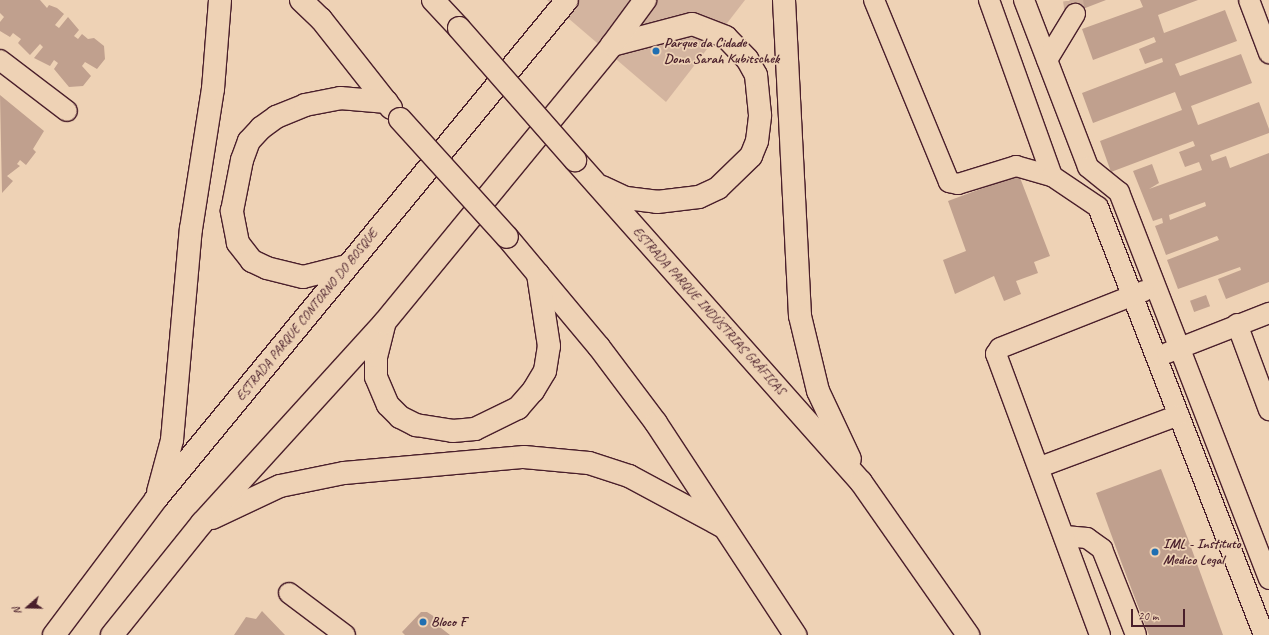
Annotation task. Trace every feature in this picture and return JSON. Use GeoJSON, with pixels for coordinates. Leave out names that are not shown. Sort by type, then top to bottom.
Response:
{"type":"FeatureCollection","features":[{"type":"Feature","properties":{"kind":"main road"},"geometry":{"type":"LineString","coordinates":[[156,499],[172,440],[191,229],[213,89],[220,0]]}},
{"type":"Feature","properties":{"kind":"main road"},"geometry":{"type":"LineString","coordinates":[[301,0],[321,19],[393,111],[507,237],[599,346],[656,423],[722,526],[795,635]]}},
{"type":"Feature","properties":{"kind":"main road","name":"ESTRADA PARQUE INDÚSTRIAS GRÁFICAS"},"geometry":{"type":"LineString","coordinates":[[433,0],[860,482],[968,633]]}},
{"type":"Feature","properties":{"kind":"main road","name":"ESTRADA PARQUE CONTORNO DO BOSQUE"},"geometry":{"type":"LineString","coordinates":[[54,635],[156,499],[567,0]]}},
{"type":"Feature","properties":{"kind":"main road"},"geometry":{"type":"LineString","coordinates":[[112,635],[202,523],[384,323],[612,44],[645,0]]}},
{"type":"Feature","properties":{"kind":"main road"},"geometry":{"type":"LineString","coordinates":[[784,0],[800,316],[818,390],[860,482]]}},
{"type":"Feature","properties":{"kind":"main road"},"geometry":{"type":"LineString","coordinates":[[598,185],[626,198],[657,202],[699,197],[718,188],[736,172],[751,156],[757,141],[759,92],[756,75],[747,58],[726,38],[692,24],[612,44]]}},
{"type":"Feature","properties":{"kind":"main road"},"geometry":{"type":"LineString","coordinates":[[347,266],[303,277],[267,268],[252,260],[238,244],[234,227],[234,196],[239,172],[249,141],[276,117],[327,99],[393,111]]}},
{"type":"Feature","properties":{"kind":"main road"},"geometry":{"type":"LineString","coordinates":[[384,323],[376,358],[376,377],[388,405],[400,417],[416,425],[453,431],[475,429],[518,408],[534,391],[545,371],[549,346],[538,274]]}},
{"type":"Feature","properties":{"kind":"main road"},"geometry":{"type":"LineString","coordinates":[[202,523],[280,486],[344,473],[524,457],[589,463],[628,476],[722,526]]}},
{"type":"Feature","properties":{"kind":"street"},"geometry":{"type":"LineString","coordinates":[[874,0],[949,182],[958,184],[1016,166],[1054,177],[1098,207],[1264,635]]}},
{"type":"Feature","properties":{"kind":"street"},"geometry":{"type":"LineString","coordinates":[[989,0],[1054,177]]}},
{"type":"Feature","properties":{"kind":"street"},"geometry":{"type":"LineString","coordinates":[[1024,0],[1088,167],[1119,192],[1269,579]]}},
{"type":"Feature","properties":{"kind":"street"},"geometry":{"type":"LineString","coordinates":[[1249,0],[1269,53]]}},
{"type":"Feature","properties":{"kind":"street"},"geometry":{"type":"LineString","coordinates":[[1047,60],[1075,14]]}},
{"type":"Feature","properties":{"kind":"street"},"geometry":{"type":"LineString","coordinates":[[2,67],[67,111]]}},
{"type":"Feature","properties":{"kind":"street"},"geometry":{"type":"LineString","coordinates":[[1054,177],[1088,167]]}},
{"type":"Feature","properties":{"kind":"street"},"geometry":{"type":"LineString","coordinates":[[1100,635],[1040,467],[996,359],[997,351],[1155,286]]}},
{"type":"Feature","properties":{"kind":"street"},"geometry":{"type":"LineString","coordinates":[[1156,357],[1237,324],[1269,313]]}},
{"type":"Feature","properties":{"kind":"street"},"geometry":{"type":"LineString","coordinates":[[1237,324],[1269,410]]}},
{"type":"Feature","properties":{"kind":"street"},"geometry":{"type":"LineString","coordinates":[[1040,467],[1179,415]]}},
{"type":"Feature","properties":{"kind":"street"},"geometry":{"type":"LineString","coordinates":[[1065,536],[1087,538],[1102,549],[1136,635]]}},
{"type":"Feature","properties":{"kind":"street"},"geometry":{"type":"LineString","coordinates":[[290,593],[345,635]]}},
{"type":"Feature","properties":{"kind":"shaded area","name":"Parque da Cidade Dona Sarah Kubitschek"},"geometry":{"type":"Polygon","coordinates":[[[547,0],[745,0],[666,102],[547,0]]]}},
{"type":"Feature","properties":{"kind":"building"},"geometry":{"type":"Polygon","coordinates":[[[0,0],[40,0],[47,8],[49,5],[57,8],[64,14],[55,25],[59,28],[68,17],[79,30],[74,36],[78,39],[82,34],[88,39],[94,38],[104,46],[105,59],[97,69],[85,62],[82,66],[91,76],[83,86],[69,87],[54,69],[58,63],[54,60],[50,66],[34,58],[43,47],[40,44],[30,55],[18,43],[21,39],[13,33],[10,37],[0,31],[0,22],[4,17],[0,13],[0,0]]]}},
{"type":"Feature","properties":{"kind":"building"},"geometry":{"type":"Polygon","coordinates":[[[1070,0],[1106,0],[1075,12],[1070,0]]]}},
{"type":"Feature","properties":{"kind":"building"},"geometry":{"type":"Polygon","coordinates":[[[1140,0],[1198,0],[1158,15],[1164,33],[1225,10],[1237,41],[1175,64],[1180,76],[1241,54],[1252,83],[1191,106],[1198,125],[1259,102],[1269,129],[1269,133],[1210,155],[1212,161],[1226,156],[1230,168],[1269,153],[1269,282],[1226,299],[1218,279],[1241,270],[1240,267],[1178,289],[1167,260],[1219,240],[1217,236],[1166,255],[1155,226],[1163,223],[1162,218],[1153,221],[1133,171],[1152,164],[1159,183],[1149,189],[1202,170],[1199,162],[1185,167],[1179,152],[1195,146],[1193,141],[1111,172],[1100,141],[1182,110],[1175,92],[1093,123],[1082,93],[1163,62],[1162,58],[1145,64],[1139,49],[1156,42],[1154,37],[1093,60],[1082,29],[1143,7],[1140,0]],[[1205,202],[1169,215],[1170,220],[1206,206],[1205,202]]]}},
{"type":"Feature","properties":{"kind":"building"},"geometry":{"type":"Polygon","coordinates":[[[0,95],[44,131],[33,149],[36,152],[26,165],[20,160],[17,164],[20,166],[7,176],[13,181],[2,193],[0,95]]]}},
{"type":"Feature","properties":{"kind":"building"},"geometry":{"type":"Polygon","coordinates":[[[1019,175],[1050,256],[1034,262],[1038,273],[1016,281],[1021,294],[1004,301],[994,276],[955,294],[943,260],[966,251],[948,201],[1019,175]]]}},
{"type":"Feature","properties":{"kind":"building"},"geometry":{"type":"Polygon","coordinates":[[[1206,295],[1210,306],[1194,312],[1190,301],[1206,295]]]}},
{"type":"Feature","properties":{"kind":"building","name":"IML - Instituto Medico Legal"},"geometry":{"type":"Polygon","coordinates":[[[1161,469],[1223,635],[1149,635],[1122,564],[1096,493],[1161,469]]]}},
{"type":"Feature","properties":{"kind":"building"},"geometry":{"type":"Polygon","coordinates":[[[262,611],[285,635],[234,635],[246,617],[256,619],[262,611]]]}},
{"type":"Feature","properties":{"kind":"building","name":"Bloco F"},"geometry":{"type":"Polygon","coordinates":[[[421,612],[427,612],[438,619],[441,628],[450,635],[405,635],[402,632],[421,612]]]}},
{"type":"Feature","properties":{"kind":"tunnel"},"geometry":{"type":"LineString","coordinates":[[1073,0],[1075,14]]}},
{"type":"Feature","properties":{"kind":"place","name":"Parque da Cidade Dona Sarah Kubitschek"},"geometry":{"type":"Point","coordinates":[656,51]}},
{"type":"Feature","properties":{"kind":"place","name":"IML - Instituto Medico Legal"},"geometry":{"type":"Point","coordinates":[1155,552]}},
{"type":"Feature","properties":{"kind":"place","name":"Bloco F"},"geometry":{"type":"Point","coordinates":[423,622]}}]}
